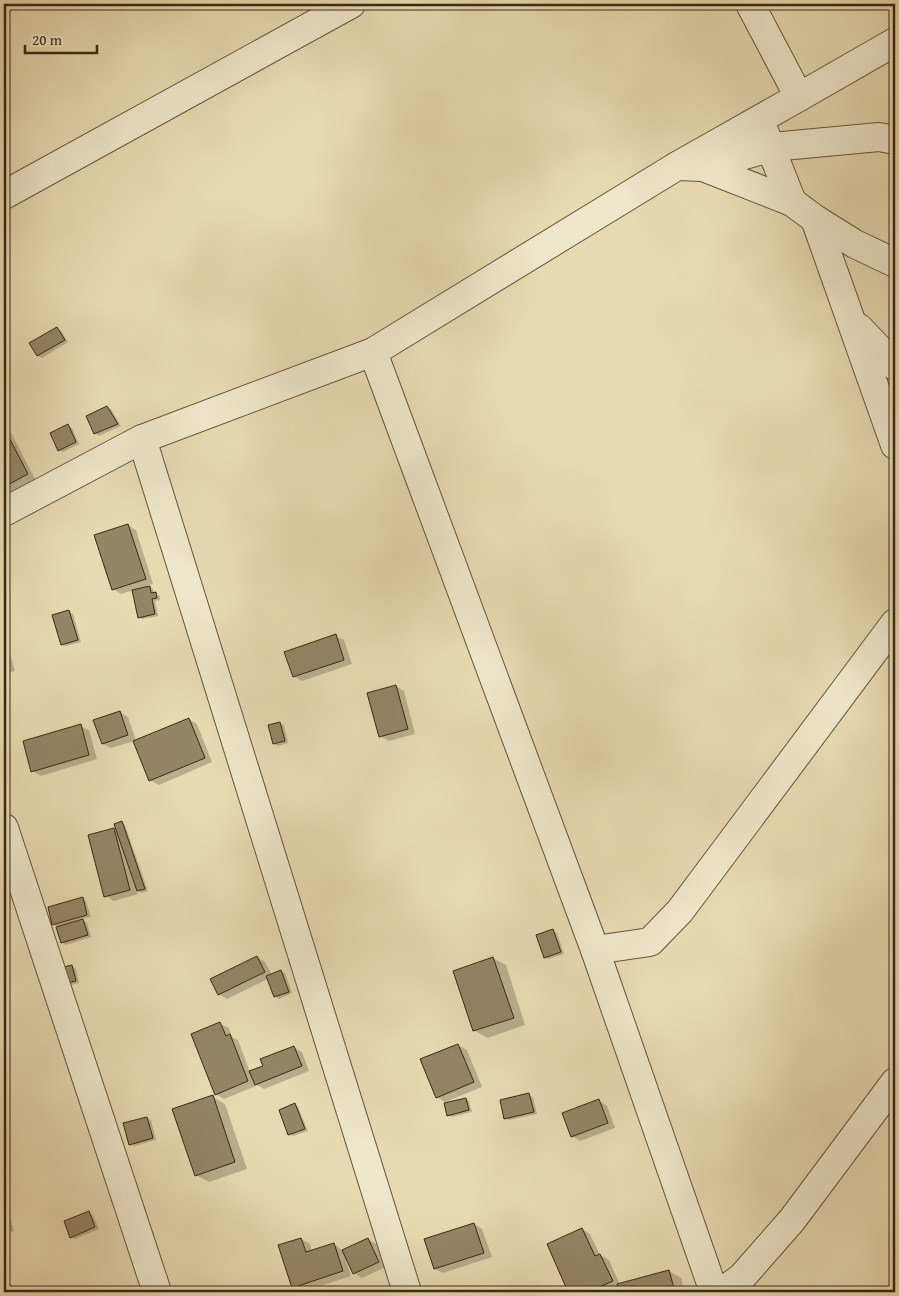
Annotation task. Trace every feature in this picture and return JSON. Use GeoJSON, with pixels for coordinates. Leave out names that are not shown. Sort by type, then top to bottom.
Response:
{"type":"FeatureCollection","features":[{"type":"Feature","properties":{"kind":"street"},"geometry":{"type":"LineString","coordinates":[[4,195],[351,4]]}},
{"type":"Feature","properties":{"kind":"street"},"geometry":{"type":"LineString","coordinates":[[750,4],[799,97]]}},
{"type":"Feature","properties":{"kind":"street"},"geometry":{"type":"LineString","coordinates":[[4,512],[142,439],[373,352],[690,166],[759,119],[895,42]]}},
{"type":"Feature","properties":{"kind":"street"},"geometry":{"type":"LineString","coordinates":[[759,119],[772,147],[792,202]]}},
{"type":"Feature","properties":{"kind":"street"},"geometry":{"type":"LineString","coordinates":[[690,166],[772,147],[879,137],[895,140]]}},
{"type":"Feature","properties":{"kind":"street"},"geometry":{"type":"LineString","coordinates":[[690,166],[792,202],[855,244],[895,263]]}},
{"type":"Feature","properties":{"kind":"street"},"geometry":{"type":"LineString","coordinates":[[815,219],[895,445]]}},
{"type":"Feature","properties":{"kind":"street"},"geometry":{"type":"LineString","coordinates":[[852,322],[895,366]]}},
{"type":"Feature","properties":{"kind":"street"},"geometry":{"type":"LineString","coordinates":[[373,352],[595,950],[714,1292]]}},
{"type":"Feature","properties":{"kind":"street"},"geometry":{"type":"LineString","coordinates":[[142,439],[407,1292]]}},
{"type":"Feature","properties":{"kind":"street"},"geometry":{"type":"LineString","coordinates":[[595,950],[650,942],[680,911],[895,623]]}},
{"type":"Feature","properties":{"kind":"street"},"geometry":{"type":"LineString","coordinates":[[4,828],[157,1292]]}},
{"type":"Feature","properties":{"kind":"street"},"geometry":{"type":"LineString","coordinates":[[722,1292],[742,1278],[792,1220],[895,1082]]}},
{"type":"Feature","properties":{"kind":"building"},"geometry":{"type":"Polygon","coordinates":[[[57,327],[65,340],[37,356],[29,343],[57,327]]]}},
{"type":"Feature","properties":{"kind":"building"},"geometry":{"type":"Polygon","coordinates":[[[107,406],[118,424],[94,434],[86,416],[107,406]]]}},
{"type":"Feature","properties":{"kind":"building"},"geometry":{"type":"Polygon","coordinates":[[[68,424],[76,442],[58,451],[50,433],[68,424]]]}},
{"type":"Feature","properties":{"kind":"building"},"geometry":{"type":"Polygon","coordinates":[[[4,428],[28,474],[4,487],[4,428]]]}},
{"type":"Feature","properties":{"kind":"building"},"geometry":{"type":"Polygon","coordinates":[[[128,524],[146,579],[112,590],[94,535],[128,524]]]}},
{"type":"Feature","properties":{"kind":"building"},"geometry":{"type":"Polygon","coordinates":[[[150,586],[151,593],[156,592],[157,598],[152,599],[155,614],[138,618],[132,590],[150,586]]]}},
{"type":"Feature","properties":{"kind":"building"},"geometry":{"type":"Polygon","coordinates":[[[69,610],[78,640],[61,645],[52,615],[69,610]]]}},
{"type":"Feature","properties":{"kind":"building"},"geometry":{"type":"Polygon","coordinates":[[[336,634],[344,660],[293,677],[284,652],[336,634]]]}},
{"type":"Feature","properties":{"kind":"building"},"geometry":{"type":"Polygon","coordinates":[[[396,685],[408,729],[379,737],[367,693],[396,685]]]}},
{"type":"Feature","properties":{"kind":"building"},"geometry":{"type":"Polygon","coordinates":[[[120,711],[128,735],[102,744],[93,720],[120,711]]]}},
{"type":"Feature","properties":{"kind":"building"},"geometry":{"type":"Polygon","coordinates":[[[189,718],[205,758],[149,781],[133,741],[189,718]]]}},
{"type":"Feature","properties":{"kind":"building"},"geometry":{"type":"Polygon","coordinates":[[[280,722],[285,741],[273,744],[268,725],[280,722]]]}},
{"type":"Feature","properties":{"kind":"building"},"geometry":{"type":"Polygon","coordinates":[[[81,724],[89,755],[31,772],[23,741],[81,724]]]}},
{"type":"Feature","properties":{"kind":"building"},"geometry":{"type":"Polygon","coordinates":[[[122,821],[145,889],[137,891],[114,824],[122,821]]]}},
{"type":"Feature","properties":{"kind":"building"},"geometry":{"type":"Polygon","coordinates":[[[114,828],[130,890],[104,897],[88,835],[114,828]]]}},
{"type":"Feature","properties":{"kind":"building"},"geometry":{"type":"Polygon","coordinates":[[[83,897],[87,915],[52,925],[48,907],[83,897]]]}},
{"type":"Feature","properties":{"kind":"building"},"geometry":{"type":"Polygon","coordinates":[[[83,919],[88,935],[61,943],[56,927],[83,919]]]}},
{"type":"Feature","properties":{"kind":"building"},"geometry":{"type":"Polygon","coordinates":[[[553,929],[561,952],[544,958],[536,935],[553,929]]]}},
{"type":"Feature","properties":{"kind":"building"},"geometry":{"type":"Polygon","coordinates":[[[257,956],[265,972],[218,995],[210,979],[257,956]]]}},
{"type":"Feature","properties":{"kind":"building"},"geometry":{"type":"Polygon","coordinates":[[[493,957],[514,1018],[473,1031],[453,971],[493,957]]]}},
{"type":"Feature","properties":{"kind":"building"},"geometry":{"type":"Polygon","coordinates":[[[72,965],[76,981],[59,985],[55,969],[72,965]]]}},
{"type":"Feature","properties":{"kind":"building"},"geometry":{"type":"Polygon","coordinates":[[[281,970],[289,992],[274,997],[266,976],[281,970]]]}},
{"type":"Feature","properties":{"kind":"building"},"geometry":{"type":"Polygon","coordinates":[[[220,1022],[226,1036],[230,1034],[248,1081],[215,1095],[191,1034],[220,1022]]]}},
{"type":"Feature","properties":{"kind":"building"},"geometry":{"type":"Polygon","coordinates":[[[458,1044],[474,1082],[436,1098],[420,1059],[458,1044]]]}},
{"type":"Feature","properties":{"kind":"building"},"geometry":{"type":"Polygon","coordinates":[[[294,1046],[302,1066],[255,1085],[249,1071],[263,1066],[260,1059],[294,1046]]]}},
{"type":"Feature","properties":{"kind":"building"},"geometry":{"type":"Polygon","coordinates":[[[529,1093],[534,1112],[504,1119],[500,1100],[529,1093]]]}},
{"type":"Feature","properties":{"kind":"building"},"geometry":{"type":"Polygon","coordinates":[[[213,1095],[235,1162],[195,1176],[172,1109],[213,1095]]]}},
{"type":"Feature","properties":{"kind":"building"},"geometry":{"type":"Polygon","coordinates":[[[466,1098],[469,1110],[447,1116],[444,1103],[466,1098]]]}},
{"type":"Feature","properties":{"kind":"building"},"geometry":{"type":"Polygon","coordinates":[[[599,1099],[608,1123],[571,1137],[562,1113],[599,1099]]]}},
{"type":"Feature","properties":{"kind":"building"},"geometry":{"type":"Polygon","coordinates":[[[295,1103],[305,1129],[288,1135],[279,1110],[295,1103]]]}},
{"type":"Feature","properties":{"kind":"building"},"geometry":{"type":"Polygon","coordinates":[[[147,1117],[153,1138],[129,1145],[123,1123],[147,1117]]]}},
{"type":"Feature","properties":{"kind":"building"},"geometry":{"type":"Polygon","coordinates":[[[89,1211],[95,1227],[70,1238],[64,1221],[89,1211]]]}},
{"type":"Feature","properties":{"kind":"building"},"geometry":{"type":"Polygon","coordinates":[[[474,1223],[484,1253],[434,1269],[424,1239],[474,1223]]]}},
{"type":"Feature","properties":{"kind":"building"},"geometry":{"type":"Polygon","coordinates":[[[582,1228],[595,1256],[600,1254],[613,1281],[587,1292],[568,1292],[547,1244],[582,1228]]]}},
{"type":"Feature","properties":{"kind":"building"},"geometry":{"type":"Polygon","coordinates":[[[301,1238],[306,1252],[334,1243],[343,1271],[292,1288],[278,1245],[301,1238]]]}},
{"type":"Feature","properties":{"kind":"building"},"geometry":{"type":"Polygon","coordinates":[[[368,1238],[379,1262],[353,1274],[342,1250],[368,1238]]]}},
{"type":"Feature","properties":{"kind":"building"},"geometry":{"type":"Polygon","coordinates":[[[669,1270],[675,1292],[619,1292],[617,1284],[669,1270]]]}}]}
